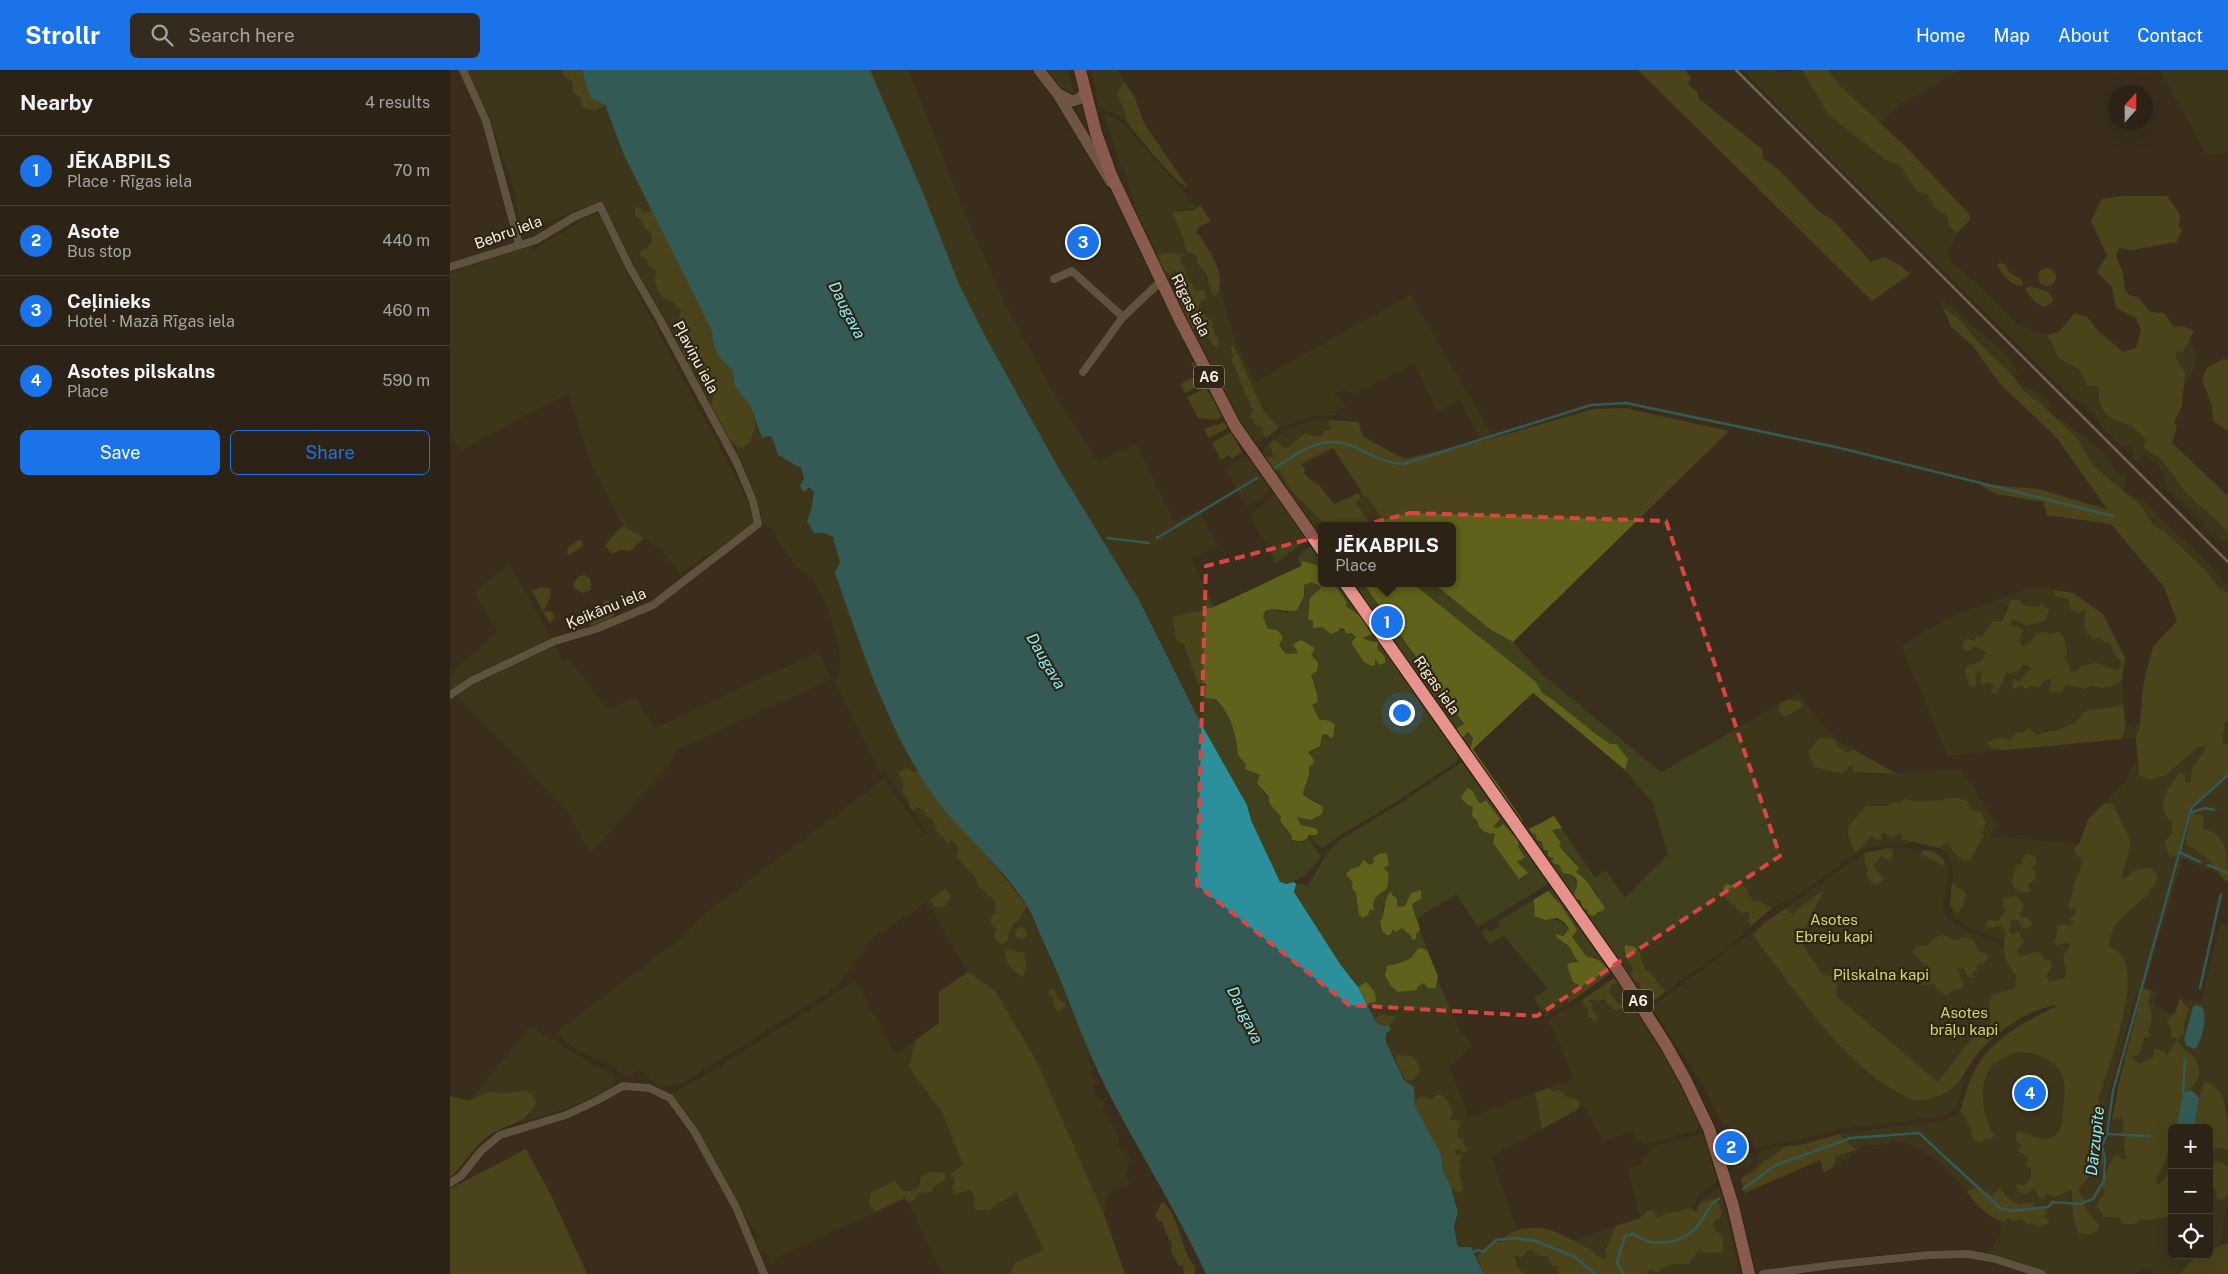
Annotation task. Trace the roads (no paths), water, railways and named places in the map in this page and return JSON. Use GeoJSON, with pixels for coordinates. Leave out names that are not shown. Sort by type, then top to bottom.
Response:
{"type":"FeatureCollection","features":[{"type":"Feature","properties":{"kind":"highway","name":"A6"},"geometry":{"type":"LineString","coordinates":[[1080,70],[1096,133],[1118,191]]}},
{"type":"Feature","properties":{"kind":"highway","name":"Rīgas iela"},"geometry":{"type":"LineString","coordinates":[[1118,191],[1161,281],[1235,426],[1318,544]]}},
{"type":"Feature","properties":{"kind":"highway","name":"Rīgas iela"},"geometry":{"type":"LineString","coordinates":[[1348,587],[1620,973],[1686,1081],[1709,1129],[1717,1152],[1733,1206],[1749,1274]]}},
{"type":"Feature","properties":{"kind":"main road","name":"Rīgas iela"},"geometry":{"type":"LineString","coordinates":[[1039,70],[1057,93],[1104,173],[1118,191]]}},
{"type":"Feature","properties":{"kind":"main road"},"geometry":{"type":"LineString","coordinates":[[1057,93],[1072,101],[1079,99],[1085,92]]}},
{"type":"Feature","properties":{"kind":"street"},"geometry":{"type":"LineString","coordinates":[[463,70],[486,121],[519,244]]}},
{"type":"Feature","properties":{"kind":"street","name":"Bebru iela"},"geometry":{"type":"LineString","coordinates":[[450,267],[536,240],[574,217],[600,206]]}},
{"type":"Feature","properties":{"kind":"street","name":"Pļaviņu iela"},"geometry":{"type":"LineString","coordinates":[[600,206],[630,268],[737,463],[753,501],[758,524]]}},
{"type":"Feature","properties":{"kind":"street"},"geometry":{"type":"LineString","coordinates":[[1054,279],[1072,271],[1123,317]]}},
{"type":"Feature","properties":{"kind":"street"},"geometry":{"type":"LineString","coordinates":[[1083,372],[1123,317],[1161,281]]}},
{"type":"Feature","properties":{"kind":"street","name":"Ķeikānu iela"},"geometry":{"type":"LineString","coordinates":[[450,695],[471,681],[556,641],[596,629],[653,605],[758,524]]}},
{"type":"Feature","properties":{"kind":"street"},"geometry":{"type":"LineString","coordinates":[[450,1183],[461,1176],[481,1151],[500,1134],[566,1115],[596,1102],[623,1086],[649,1088],[670,1098],[694,1132],[736,1207],[764,1274]]}},
{"type":"Feature","properties":{"kind":"street"},"geometry":{"type":"LineString","coordinates":[[1763,1274],[1929,1255],[1968,1254],[1996,1259],[2042,1274]]}},
{"type":"Feature","properties":{"kind":"water","name":"Daugava"},"geometry":{"type":"Polygon","coordinates":[[[582,70],[870,70],[924,195],[958,282],[985,336],[1058,467],[1139,600],[1199,720],[1247,805],[1251,820],[1280,882],[1287,884],[1294,882],[1296,884],[1294,892],[1340,964],[1358,987],[1375,1020],[1379,1025],[1389,1026],[1391,1029],[1386,1034],[1386,1042],[1404,1080],[1414,1087],[1415,1106],[1441,1154],[1443,1171],[1451,1187],[1458,1212],[1454,1227],[1457,1244],[1460,1247],[1471,1247],[1484,1274],[1206,1274],[1183,1227],[1107,1090],[1027,906],[1004,875],[940,804],[913,764],[899,738],[875,684],[835,573],[840,562],[833,537],[824,533],[814,533],[807,521],[811,511],[814,492],[809,487],[804,492],[800,486],[804,478],[801,468],[778,455],[772,437],[762,438],[750,405],[735,387],[732,369],[717,353],[713,343],[712,331],[624,155],[605,105],[590,97],[582,70]]]}},
{"type":"Feature","properties":{"kind":"water"},"geometry":{"type":"Polygon","coordinates":[[[2196,1005],[2201,1006],[2205,1020],[2201,1038],[2194,1049],[2186,1045],[2184,1039],[2193,1007],[2196,1005]]]}},
{"type":"Feature","properties":{"kind":"water"},"geometry":{"type":"Polygon","coordinates":[[[2191,1090],[2199,1098],[2195,1124],[2177,1124],[2183,1093],[2191,1090]]]}},
{"type":"Feature","properties":{"kind":"waterway"},"geometry":{"type":"LineString","coordinates":[[1276,467],[1307,448],[1327,442],[1350,445],[1382,460],[1403,464],[1591,405],[1626,403],[1840,448],[2113,516]]}},
{"type":"Feature","properties":{"kind":"waterway"},"geometry":{"type":"LineString","coordinates":[[1157,538],[1257,478]]}},
{"type":"Feature","properties":{"kind":"waterway"},"geometry":{"type":"LineString","coordinates":[[1107,538],[1149,543]]}},
{"type":"Feature","properties":{"kind":"waterway","name":"Dārzupīte"},"geometry":{"type":"LineString","coordinates":[[1743,1189],[1776,1165],[1851,1138],[1919,1133],[2000,1208],[2012,1211],[2048,1207],[2053,1202],[2080,1204],[2093,1199],[2104,1181],[2105,1159],[2102,1146],[2107,1134],[2113,1091],[2192,807],[2228,775]]}},
{"type":"Feature","properties":{"kind":"waterway"},"geometry":{"type":"LineString","coordinates":[[2190,813],[2205,808],[2214,810]]}},
{"type":"Feature","properties":{"kind":"waterway"},"geometry":{"type":"LineString","coordinates":[[2179,852],[2200,862]]}},
{"type":"Feature","properties":{"kind":"waterway"},"geometry":{"type":"LineString","coordinates":[[2208,865],[2228,873]]}},
{"type":"Feature","properties":{"kind":"waterway"},"geometry":{"type":"LineString","coordinates":[[2200,988],[2221,894]]}},
{"type":"Feature","properties":{"kind":"waterway"},"geometry":{"type":"LineString","coordinates":[[2183,1093],[2185,1059]]}},
{"type":"Feature","properties":{"kind":"waterway"},"geometry":{"type":"LineString","coordinates":[[2107,1134],[2149,1136]]}},
{"type":"Feature","properties":{"kind":"waterway","name":"Dārzupīte"},"geometry":{"type":"LineString","coordinates":[[1623,1274],[1617,1262],[1625,1236],[1632,1234],[1658,1243],[1680,1239],[1698,1226],[1711,1205],[1719,1199]]}},
{"type":"Feature","properties":{"kind":"waterway","name":"Dārzupīte"},"geometry":{"type":"LineString","coordinates":[[1472,1252],[1479,1250],[1483,1252],[1496,1240],[1514,1238],[1536,1241],[1575,1257],[1595,1274]]}},
{"type":"Feature","properties":{"kind":"railway"},"geometry":{"type":"LineString","coordinates":[[1736,70],[2228,562]]}},
{"type":"Feature","properties":{"kind":"place","name":"Ceļinieks"},"geometry":{"type":"Point","coordinates":[1083,242]}},
{"type":"Feature","properties":{"kind":"place","name":"JĒKABPILS"},"geometry":{"type":"Point","coordinates":[1387,622]}},
{"type":"Feature","properties":{"kind":"place","name":"Asotes pilskalns"},"geometry":{"type":"Point","coordinates":[2030,1093]}},
{"type":"Feature","properties":{"kind":"place","name":"Asote"},"geometry":{"type":"Point","coordinates":[1731,1147]}},
{"type":"Feature","properties":{"kind":"park label","name":"Asotes Ebreju kapi"},"geometry":{"type":"Point","coordinates":[1834,928]}},
{"type":"Feature","properties":{"kind":"park label","name":"Pilskalna kapi"},"geometry":{"type":"Point","coordinates":[1881,974]}},
{"type":"Feature","properties":{"kind":"park label","name":"Asotes brāļu kapi"},"geometry":{"type":"Point","coordinates":[1964,1020]}}]}
